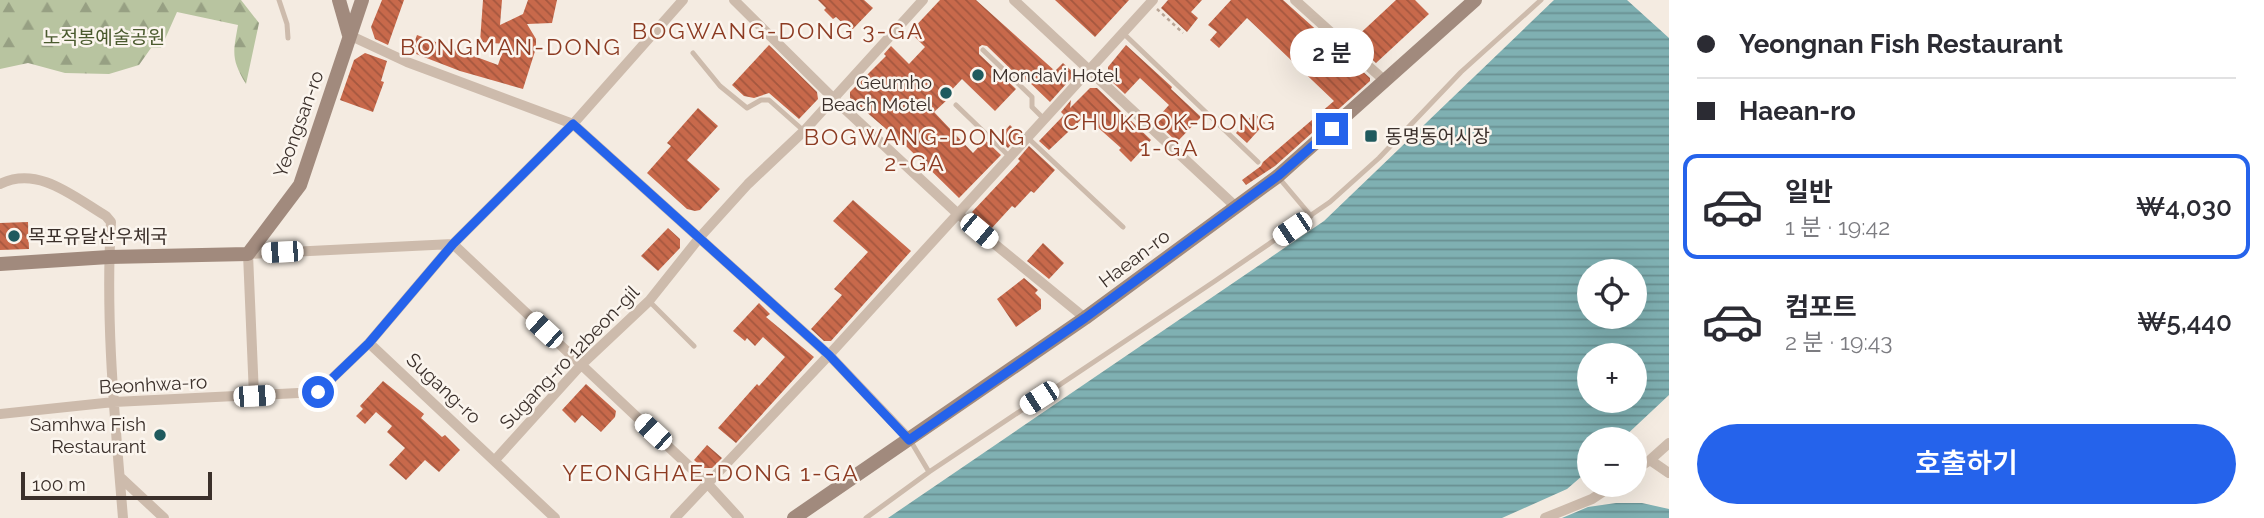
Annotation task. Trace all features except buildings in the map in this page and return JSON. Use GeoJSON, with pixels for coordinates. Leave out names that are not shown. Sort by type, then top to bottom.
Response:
{"type":"FeatureCollection","features":[{"type":"Feature","properties":{"kind":"street"},"geometry":{"type":"LineString","coordinates":[[339,0],[349,35],[407,62],[573,124],[829,355],[909,440]]}},
{"type":"Feature","properties":{"kind":"street","name":"Yeongsan-ro"},"geometry":{"type":"LineString","coordinates":[[248,254],[300,185],[362,0]]}},
{"type":"Feature","properties":{"kind":"street","name":"Beonhwa-ro"},"geometry":{"type":"LineString","coordinates":[[0,414],[114,402],[318,392],[369,343],[453,244],[573,124],[683,0]]}},
{"type":"Feature","properties":{"kind":"street"},"geometry":{"type":"LineString","coordinates":[[734,0],[834,99],[958,214],[1085,318]]}},
{"type":"Feature","properties":{"kind":"street","name":"Sugang-ro 12beon-gil"},"geometry":{"type":"LineString","coordinates":[[495,460],[581,365],[649,301],[700,237],[748,184],[804,131],[923,0]]}},
{"type":"Feature","properties":{"kind":"street"},"geometry":{"type":"LineString","coordinates":[[1014,0],[1235,206]]}},
{"type":"Feature","properties":{"kind":"street"},"geometry":{"type":"LineString","coordinates":[[1295,0],[1385,81]]}},
{"type":"Feature","properties":{"kind":"street","name":"Haean-ro"},"geometry":{"type":"LineString","coordinates":[[794,518],[1085,318],[1278,176],[1475,0]]}},
{"type":"Feature","properties":{"kind":"street"},"geometry":{"type":"LineString","coordinates":[[675,518],[829,355],[1152,1]]}},
{"type":"Feature","properties":{"kind":"street"},"geometry":{"type":"LineString","coordinates":[[0,184],[6,178],[44,180],[106,216],[111,222],[108,257],[114,402],[123,518]]}},
{"type":"Feature","properties":{"kind":"street"},"geometry":{"type":"LineString","coordinates":[[0,264],[108,257],[248,254],[453,244],[707,483],[739,518]]}},
{"type":"Feature","properties":{"kind":"street"},"geometry":{"type":"LineString","coordinates":[[248,254],[254,396]]}},
{"type":"Feature","properties":{"kind":"street","name":"Sugang-ro"},"geometry":{"type":"LineString","coordinates":[[369,343],[554,518]]}},
{"type":"Feature","properties":{"kind":"street"},"geometry":{"type":"LineString","coordinates":[[1647,462],[1669,443]]}},
{"type":"Feature","properties":{"kind":"street"},"geometry":{"type":"LineString","coordinates":[[1650,460],[1669,473]]}},
{"type":"Feature","properties":{"kind":"street"},"geometry":{"type":"LineString","coordinates":[[120,477],[164,518]]}},
{"type":"Feature","properties":{"kind":"street"},"geometry":{"type":"LineString","coordinates":[[1545,518],[1595,497]]}},
{"type":"Feature","properties":{"kind":"lane"},"geometry":{"type":"LineString","coordinates":[[279,0],[287,24],[288,38]]}},
{"type":"Feature","properties":{"kind":"lane"},"geometry":{"type":"LineString","coordinates":[[866,518],[929,472],[1311,216],[1378,158],[1461,72],[1541,0]]}},
{"type":"Feature","properties":{"kind":"lane"},"geometry":{"type":"LineString","coordinates":[[1123,33],[1258,162]]}},
{"type":"Feature","properties":{"kind":"lane"},"geometry":{"type":"LineString","coordinates":[[983,50],[1032,97],[1032,107],[1044,120]]}},
{"type":"Feature","properties":{"kind":"lane"},"geometry":{"type":"LineString","coordinates":[[692,53],[720,86],[747,108],[761,100],[769,100],[804,131]]}},
{"type":"Feature","properties":{"kind":"lane"},"geometry":{"type":"LineString","coordinates":[[956,105],[1010,157]]}},
{"type":"Feature","properties":{"kind":"lane"},"geometry":{"type":"LineString","coordinates":[[1028,138],[1123,227]]}},
{"type":"Feature","properties":{"kind":"lane"},"geometry":{"type":"LineString","coordinates":[[1278,176],[1311,216]]}},
{"type":"Feature","properties":{"kind":"lane"},"geometry":{"type":"LineString","coordinates":[[649,301],[694,346]]}},
{"type":"Feature","properties":{"kind":"lane"},"geometry":{"type":"LineString","coordinates":[[909,440],[929,472]]}},
{"type":"Feature","properties":{"kind":"path"},"geometry":{"type":"LineString","coordinates":[[1152,1],[1183,33]]}},
{"type":"Feature","properties":{"kind":"green space","name":"노적봉예술공원"},"geometry":{"type":"Polygon","coordinates":[[[0,0],[241,0],[259,23],[246,84],[234,56],[238,25],[177,12],[161,48],[151,48],[139,65],[109,74],[65,73],[28,63],[0,69],[0,0]]]}},
{"type":"Feature","properties":{"kind":"water"},"geometry":{"type":"Polygon","coordinates":[[[1554,0],[1627,0],[1669,38],[1669,395],[1635,427],[1577,427],[1577,480],[1567,489],[1502,518],[888,518],[1324,221],[1554,0]]]}},
{"type":"Feature","properties":{"kind":"water"},"geometry":{"type":"Polygon","coordinates":[[[1642,503],[1669,509],[1669,518],[1562,518],[1588,507],[1642,503]]]}},
{"type":"Feature","properties":{"kind":"place","name":"Mondavi Hotel"},"geometry":{"type":"Point","coordinates":[978,75]}},
{"type":"Feature","properties":{"kind":"place","name":"Geumho Beach Motel"},"geometry":{"type":"Point","coordinates":[946,93]}},
{"type":"Feature","properties":{"kind":"place","name":"동명동어시장"},"geometry":{"type":"Point","coordinates":[1371,136]}},
{"type":"Feature","properties":{"kind":"place","name":"목포유달산우체국"},"geometry":{"type":"Point","coordinates":[14,236]}},
{"type":"Feature","properties":{"kind":"place","name":"Samhwa Fish Restaurant"},"geometry":{"type":"Point","coordinates":[160,435]}},
{"type":"Feature","properties":{"kind":"district","name":"BOGWANG-DONG 3-GA"},"geometry":{"type":"Point","coordinates":[778,30]}},
{"type":"Feature","properties":{"kind":"district","name":"BONGMAN-DONG"},"geometry":{"type":"Point","coordinates":[511,46]}},
{"type":"Feature","properties":{"kind":"district","name":"CHUKBOK-DONG 1-GA"},"geometry":{"type":"Point","coordinates":[1170,134]}},
{"type":"Feature","properties":{"kind":"district","name":"BOGWANG-DONG 2-GA"},"geometry":{"type":"Point","coordinates":[915,149]}},
{"type":"Feature","properties":{"kind":"district","name":"YEONGHAE-DONG 1-GA"},"geometry":{"type":"Point","coordinates":[711,472]}},
{"type":"Feature","properties":{"kind":"route"},"geometry":{"type":"LineString","coordinates":[[318,392],[369,343],[453,244],[573,124],[829,355],[909,440],[1085,318],[1278,176],[1332,129]]}}]}
